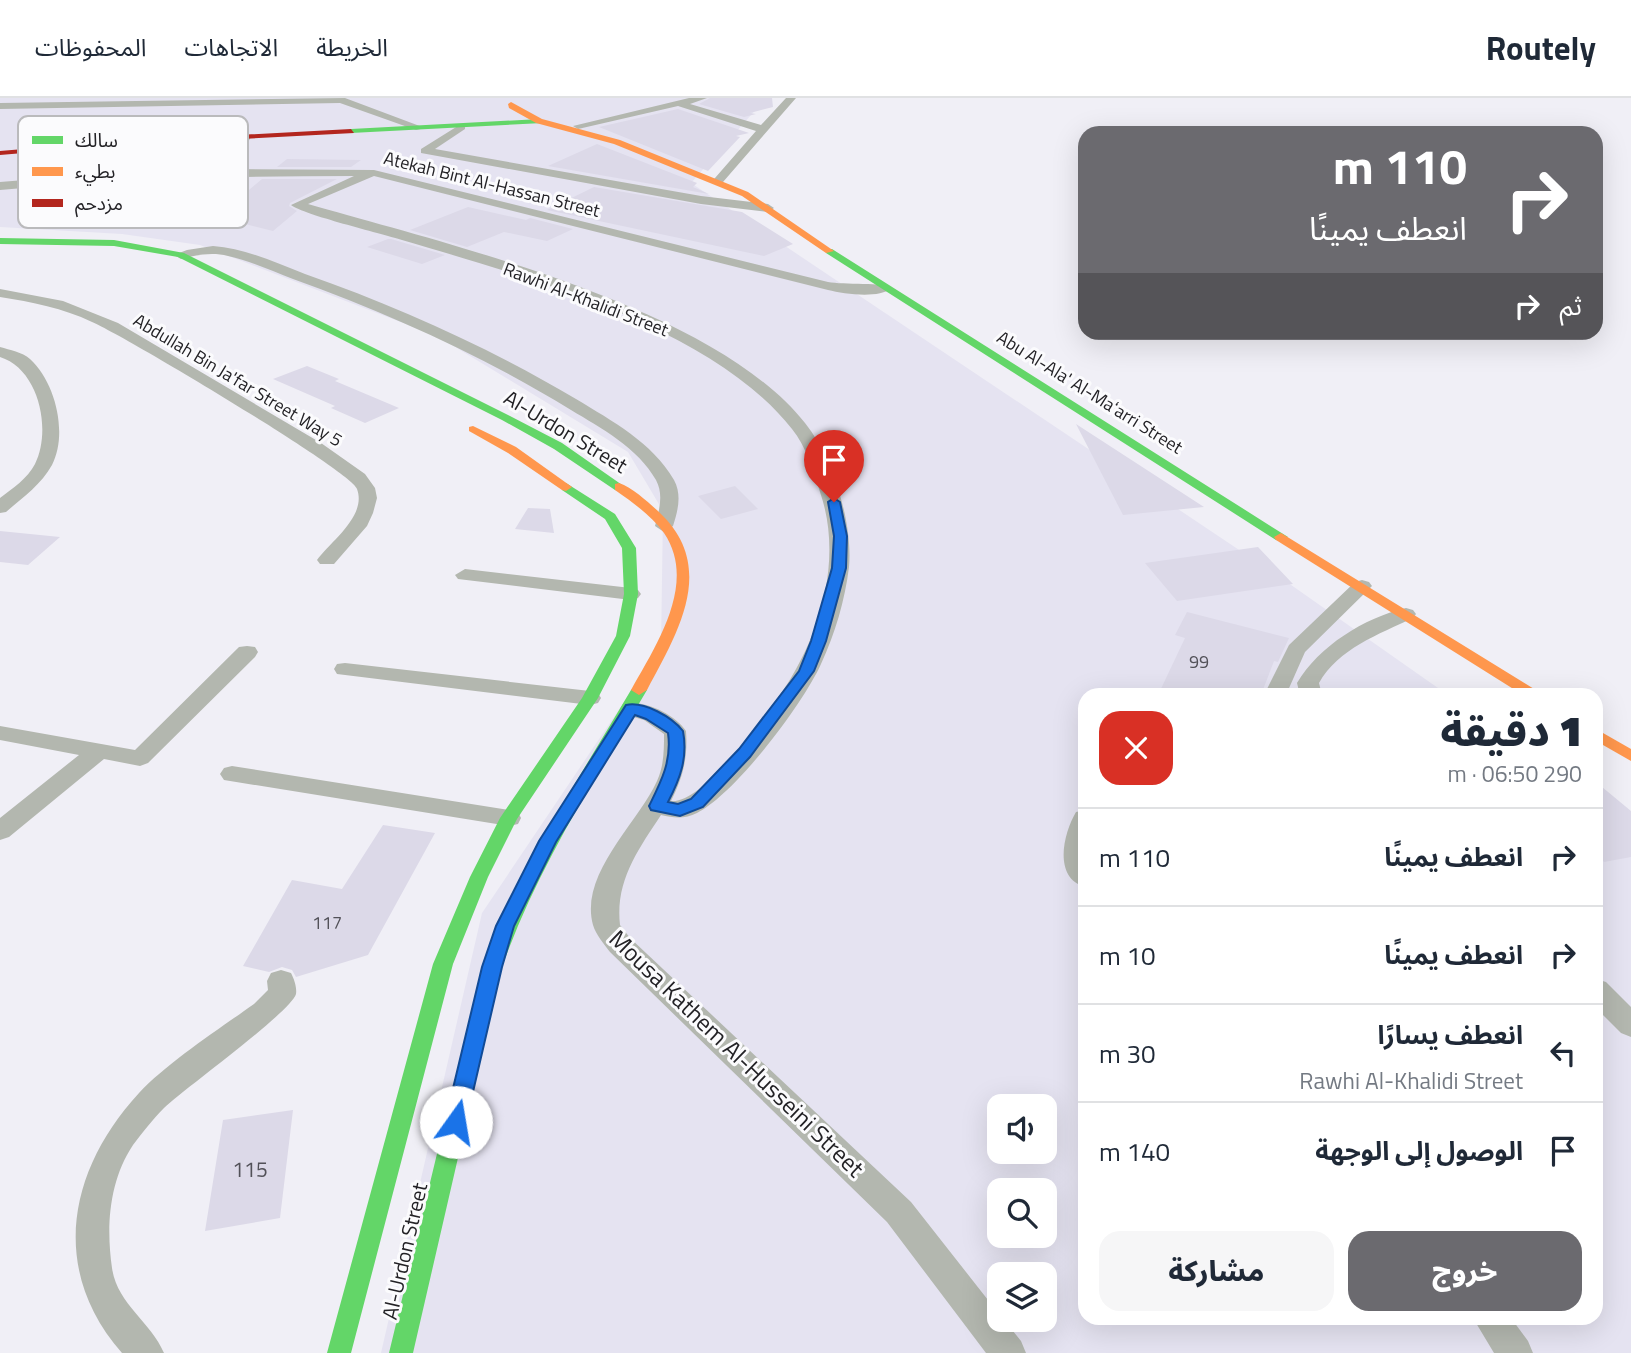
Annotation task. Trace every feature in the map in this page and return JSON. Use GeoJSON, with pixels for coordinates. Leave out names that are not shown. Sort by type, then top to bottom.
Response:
{"type":"FeatureCollection","features":[{"type":"Feature","properties":{"kind":"main road","name":"Abu Al-Ala' Al-Maʻarri Street"},"geometry":{"type":"LineString","coordinates":[[503,101],[539,121],[617,142]]}},
{"type":"Feature","properties":{"kind":"main road","name":"Abu Al-Ala' Al-Maʻarri Street"},"geometry":{"type":"LineString","coordinates":[[503,101],[578,125],[719,180],[768,208],[884,288],[1523,688]]}},
{"type":"Feature","properties":{"kind":"main road"},"geometry":{"type":"LineString","coordinates":[[466,126],[499,116],[503,101]]}},
{"type":"Feature","properties":{"kind":"main road"},"geometry":{"type":"LineString","coordinates":[[248,137],[559,119]]}},
{"type":"Feature","properties":{"kind":"main road"},"geometry":{"type":"LineString","coordinates":[[0,153],[18,151]]}},
{"type":"Feature","properties":{"kind":"main road","name":"Al-Urdon Street"},"geometry":{"type":"LineString","coordinates":[[0,241],[111,244],[155,248],[181,255],[343,333],[543,437],[599,470],[645,507],[676,541],[684,576],[675,616],[631,709],[548,841],[505,926],[492,967],[401,1353]]}},
{"type":"Feature","properties":{"kind":"main road"},"geometry":{"type":"LineString","coordinates":[[0,253],[88,254],[138,264]]}},
{"type":"Feature","properties":{"kind":"main road"},"geometry":{"type":"LineString","coordinates":[[323,340],[343,333]]}},
{"type":"Feature","properties":{"kind":"main road","name":"Al-Urdon Street"},"geometry":{"type":"LineString","coordinates":[[339,1353],[443,964],[478,877],[509,818],[590,698],[623,636],[631,594],[629,548],[610,517],[512,450],[464,425]]}},
{"type":"Feature","properties":{"kind":"main road"},"geometry":{"type":"LineString","coordinates":[[1603,738],[1631,756]]}},
{"type":"Feature","properties":{"kind":"street"},"geometry":{"type":"LineString","coordinates":[[719,180],[791,98]]}},
{"type":"Feature","properties":{"kind":"street"},"geometry":{"type":"LineString","coordinates":[[0,106],[338,99],[420,128]]}},
{"type":"Feature","properties":{"kind":"street"},"geometry":{"type":"LineString","coordinates":[[578,125],[689,100],[765,130]]}},
{"type":"Feature","properties":{"kind":"street"},"geometry":{"type":"LineString","coordinates":[[374,130],[384,124],[387,117]]}},
{"type":"Feature","properties":{"kind":"street"},"geometry":{"type":"LineString","coordinates":[[466,126],[425,151],[660,193],[768,208]]}},
{"type":"Feature","properties":{"kind":"street","name":"Atekah Bint Al-Hassan Street"},"geometry":{"type":"LineString","coordinates":[[248,172],[374,173],[828,286],[855,290],[884,288]]}},
{"type":"Feature","properties":{"kind":"street","name":"Rawhi Al-Khalidi Street"},"geometry":{"type":"LineString","coordinates":[[374,173],[297,205],[476,257],[607,303],[697,345],[758,388],[799,425],[825,478],[834,502],[840,536],[839,568],[807,671],[757,738],[710,792],[688,808],[672,810],[657,806]]}},
{"type":"Feature","properties":{"kind":"street","name":"Atekah Bint Al-Hassan Street"},"geometry":{"type":"LineString","coordinates":[[0,186],[18,184]]}},
{"type":"Feature","properties":{"kind":"street"},"geometry":{"type":"LineString","coordinates":[[181,255],[201,251],[232,253],[368,300],[445,334],[552,391],[618,432],[654,465],[666,482],[671,501],[664,526]]}},
{"type":"Feature","properties":{"kind":"street","name":"Abdullah Bin Ja'far Street Way 5"},"geometry":{"type":"LineString","coordinates":[[0,293],[54,301],[113,326],[315,447],[359,478],[366,488],[368,498],[364,513],[327,560]]}},
{"type":"Feature","properties":{"kind":"street"},"geometry":{"type":"LineString","coordinates":[[0,352],[24,362],[32,372],[44,395],[51,440],[44,464],[0,508]]}},
{"type":"Feature","properties":{"kind":"street"},"geometry":{"type":"LineString","coordinates":[[465,575],[631,594]]}},
{"type":"Feature","properties":{"kind":"street"},"geometry":{"type":"LineString","coordinates":[[1278,688],[1296,649],[1362,586]]}},
{"type":"Feature","properties":{"kind":"street"},"geometry":{"type":"LineString","coordinates":[[1309,688],[1308,683],[1320,664],[1371,630],[1406,614]]}},
{"type":"Feature","properties":{"kind":"street"},"geometry":{"type":"LineString","coordinates":[[0,733],[140,758],[247,652]]}},
{"type":"Feature","properties":{"kind":"street"},"geometry":{"type":"LineString","coordinates":[[1292,656],[1320,664]]}},
{"type":"Feature","properties":{"kind":"street"},"geometry":{"type":"LineString","coordinates":[[345,669],[590,698]]}},
{"type":"Feature","properties":{"kind":"street","name":"Mousa Kathem Al-Husseini Street"},"geometry":{"type":"LineString","coordinates":[[631,709],[652,715],[675,731],[678,745],[674,775],[657,806],[630,841],[612,871],[606,894],[606,925],[620,945],[899,1212],[1008,1353]]}},
{"type":"Feature","properties":{"kind":"street"},"geometry":{"type":"LineString","coordinates":[[0,831],[100,750]]}},
{"type":"Feature","properties":{"kind":"street"},"geometry":{"type":"LineString","coordinates":[[232,775],[509,818]]}},
{"type":"Feature","properties":{"kind":"street"},"geometry":{"type":"LineString","coordinates":[[1078,844],[1075,855],[1078,871]]}},
{"type":"Feature","properties":{"kind":"street"},"geometry":{"type":"LineString","coordinates":[[146,1353],[116,1320],[95,1272],[92,1230],[98,1184],[121,1137],[152,1100],[264,1012],[282,993],[281,981]]}},
{"type":"Feature","properties":{"kind":"street"},"geometry":{"type":"LineString","coordinates":[[1603,997],[1631,1025]]}},
{"type":"Feature","properties":{"kind":"street"},"geometry":{"type":"LineString","coordinates":[[1495,1325],[1515,1353]]}},
{"type":"Feature","properties":{"kind":"shaded area"},"geometry":{"type":"Polygon","coordinates":[[[0,98],[766,98],[691,183],[1284,580],[1438,688],[1078,688],[1078,1325],[1603,1325],[1603,803],[1631,823],[1631,1353],[381,1353],[482,913],[661,647],[663,511],[628,452],[437,336],[200,245],[122,234],[0,227],[0,98]]]}},
{"type":"Feature","properties":{"kind":"building"},"geometry":{"type":"Polygon","coordinates":[[[710,98],[772,98],[773,107],[744,117],[699,104],[710,98]]]}},
{"type":"Feature","properties":{"kind":"building"},"geometry":{"type":"Polygon","coordinates":[[[678,109],[749,133],[736,136],[740,137],[708,171],[599,127],[678,109]]]}},
{"type":"Feature","properties":{"kind":"building"},"geometry":{"type":"Polygon","coordinates":[[[597,144],[697,183],[693,187],[709,194],[548,166],[597,144]]]}},
{"type":"Feature","properties":{"kind":"building"},"geometry":{"type":"Polygon","coordinates":[[[287,159],[361,160],[351,167],[277,167],[287,159]]]}},
{"type":"Feature","properties":{"kind":"building"},"geometry":{"type":"Polygon","coordinates":[[[262,179],[337,179],[290,203],[289,206],[297,211],[273,231],[248,225],[248,191],[262,179]]]}},
{"type":"Feature","properties":{"kind":"building"},"geometry":{"type":"Polygon","coordinates":[[[594,187],[742,212],[793,244],[764,256],[547,210],[594,187]]]}},
{"type":"Feature","properties":{"kind":"building"},"geometry":{"type":"Polygon","coordinates":[[[468,207],[573,229],[547,241],[504,232],[467,247],[410,230],[468,207]]]}},
{"type":"Feature","properties":{"kind":"building"},"geometry":{"type":"Polygon","coordinates":[[[388,239],[445,255],[422,264],[367,247],[388,239]]]}},
{"type":"Feature","properties":{"kind":"building"},"geometry":{"type":"Polygon","coordinates":[[[307,366],[399,408],[365,423],[331,408],[335,406],[273,379],[307,366]]]}},
{"type":"Feature","properties":{"kind":"building"},"geometry":{"type":"Polygon","coordinates":[[[1076,424],[1204,507],[1123,515],[1076,424]]]}},
{"type":"Feature","properties":{"kind":"building"},"geometry":{"type":"Polygon","coordinates":[[[735,486],[758,509],[721,519],[698,496],[735,486]]]}},
{"type":"Feature","properties":{"kind":"building"},"geometry":{"type":"Polygon","coordinates":[[[528,508],[550,509],[554,533],[515,529],[528,508]]]}},
{"type":"Feature","properties":{"kind":"building"},"geometry":{"type":"Polygon","coordinates":[[[0,531],[60,537],[28,565],[0,562],[0,531]]]}},
{"type":"Feature","properties":{"kind":"building"},"geometry":{"type":"Polygon","coordinates":[[[1258,547],[1293,584],[1177,601],[1145,563],[1258,547]]]}},
{"type":"Feature","properties":{"kind":"building"},"geometry":{"type":"Polygon","coordinates":[[[1187,612],[1289,638],[1278,662],[1274,661],[1264,688],[1161,688],[1185,638],[1175,635],[1187,612]]]}},
{"type":"Feature","properties":{"kind":"building"},"geometry":{"type":"Polygon","coordinates":[[[1603,788],[1631,811],[1631,857],[1604,862],[1603,788]]]}},
{"type":"Feature","properties":{"kind":"building"},"geometry":{"type":"Polygon","coordinates":[[[383,825],[435,833],[368,955],[296,977],[292,970],[282,967],[269,972],[243,966],[292,880],[342,889],[383,825]]]}},
{"type":"Feature","properties":{"kind":"building"},"geometry":{"type":"Polygon","coordinates":[[[293,1110],[280,1218],[205,1231],[223,1120],[293,1110]]]}},
{"type":"Feature","properties":{"kind":"traffic: fast"},"geometry":{"type":"LineString","coordinates":[[351,131],[540,121]]}},
{"type":"Feature","properties":{"kind":"traffic: fast"},"geometry":{"type":"LineString","coordinates":[[0,241],[114,243],[181,255],[506,418],[558,446],[619,487]]}},
{"type":"Feature","properties":{"kind":"traffic: fast"},"geometry":{"type":"LineString","coordinates":[[829,251],[1281,537]]}},
{"type":"Feature","properties":{"kind":"traffic: fast"},"geometry":{"type":"LineString","coordinates":[[339,1353],[443,964],[479,877],[509,818],[590,698],[623,636],[631,594],[629,548],[610,517],[566,487]]}},
{"type":"Feature","properties":{"kind":"traffic: fast"},"geometry":{"type":"LineString","coordinates":[[401,1353],[492,967],[530,876],[639,690]]}},
{"type":"Feature","properties":{"kind":"traffic: slow"},"geometry":{"type":"LineString","coordinates":[[511,104],[511,107],[539,121],[617,142],[745,194],[829,251]]}},
{"type":"Feature","properties":{"kind":"traffic: slow"},"geometry":{"type":"LineString","coordinates":[[473,429],[512,450],[566,487]]}},
{"type":"Feature","properties":{"kind":"traffic: slow"},"geometry":{"type":"LineString","coordinates":[[619,487],[666,527],[680,552],[684,572],[676,614],[639,690]]}},
{"type":"Feature","properties":{"kind":"traffic: slow"},"geometry":{"type":"LineString","coordinates":[[1281,537],[1523,688]]}},
{"type":"Feature","properties":{"kind":"traffic: slow"},"geometry":{"type":"LineString","coordinates":[[1603,738],[1631,756]]}},
{"type":"Feature","properties":{"kind":"traffic: jam"},"geometry":{"type":"LineString","coordinates":[[248,136],[351,131]]}},
{"type":"Feature","properties":{"kind":"traffic: jam"},"geometry":{"type":"LineString","coordinates":[[0,153],[18,151]]}},
{"type":"Feature","properties":{"kind":"route"},"geometry":{"type":"LineString","coordinates":[[456,1122],[492,967],[505,926],[548,841],[631,709],[652,715],[675,731],[678,745],[674,775],[657,806],[680,810],[697,803],[745,753],[807,671],[818,641],[839,568],[840,536],[834,502]]}}]}
